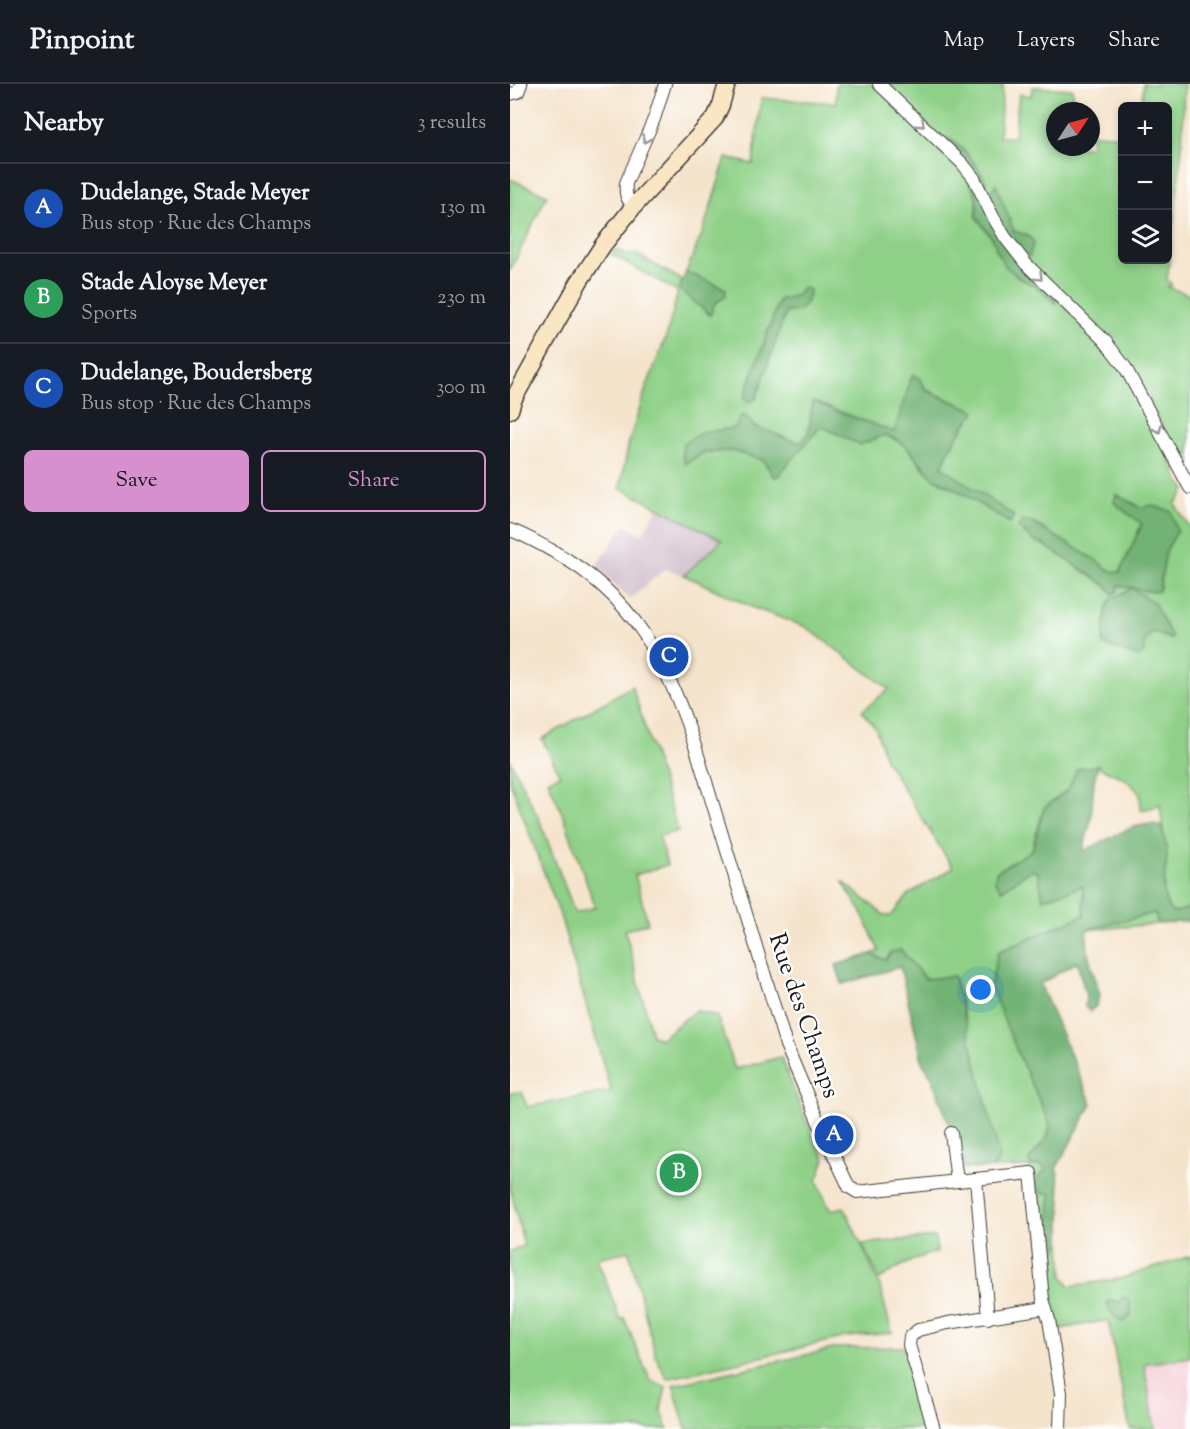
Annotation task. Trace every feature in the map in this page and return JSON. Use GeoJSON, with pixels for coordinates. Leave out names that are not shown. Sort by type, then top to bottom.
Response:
{"type":"FeatureCollection","features":[{"type":"Feature","properties":{"kind":"main road"},"geometry":{"type":"LineString","coordinates":[[510,410],[584,274],[634,206],[715,118],[722,105],[727,84]]}},
{"type":"Feature","properties":{"kind":"street"},"geometry":{"type":"LineString","coordinates":[[510,94],[518,92],[521,84]]}},
{"type":"Feature","properties":{"kind":"street"},"geometry":{"type":"LineString","coordinates":[[634,206],[625,193],[626,183],[654,119],[665,84]]}},
{"type":"Feature","properties":{"kind":"street"},"geometry":{"type":"LineString","coordinates":[[879,84],[962,163],[974,178],[1005,237],[1026,264],[1105,341],[1125,367],[1190,488]]}},
{"type":"Feature","properties":{"kind":"street","name":"Rue des Champs"},"geometry":{"type":"LineString","coordinates":[[510,530],[520,533],[591,574],[617,598],[637,622],[667,673],[684,711],[786,1045],[849,1187],[857,1192],[1031,1173],[1045,1308]]}},
{"type":"Feature","properties":{"kind":"street"},"geometry":{"type":"LineString","coordinates":[[951,1133],[957,1181]]}},
{"type":"Feature","properties":{"kind":"street"},"geometry":{"type":"LineString","coordinates":[[976,1179],[988,1318]]}},
{"type":"Feature","properties":{"kind":"street"},"geometry":{"type":"LineString","coordinates":[[934,1429],[908,1339],[918,1330],[1045,1308],[1061,1393],[1060,1429]]}},
{"type":"Feature","properties":{"kind":"shaded area"},"geometry":{"type":"Polygon","coordinates":[[[659,506],[722,540],[684,575],[665,569],[630,599],[596,566],[625,525],[642,534],[659,506]]]}},
{"type":"Feature","properties":{"kind":"shaded area"},"geometry":{"type":"Polygon","coordinates":[[[1190,1357],[1190,1429],[1155,1429],[1144,1364],[1190,1357]]]}},
{"type":"Feature","properties":{"kind":"green space"},"geometry":{"type":"Polygon","coordinates":[[[836,84],[874,84],[958,166],[976,196],[976,217],[993,239],[997,251],[1019,278],[1037,287],[1056,303],[1055,297],[1099,339],[1115,358],[1138,395],[1179,481],[1186,490],[1175,504],[1190,528],[1190,908],[1172,913],[1167,905],[1164,890],[1166,850],[1160,804],[1141,810],[1140,793],[1124,778],[1098,765],[1044,808],[1032,850],[997,872],[1002,890],[1031,870],[1038,872],[1043,899],[1083,886],[1085,915],[998,952],[1016,1049],[1050,1124],[1048,1136],[1030,1160],[1030,1166],[1042,1165],[1046,1171],[1037,1189],[1040,1192],[1051,1194],[1046,1242],[1052,1253],[1061,1243],[1063,1276],[1070,1286],[1119,1279],[1190,1256],[1190,1357],[1144,1364],[1155,1429],[1130,1429],[1108,1320],[1060,1329],[1058,1318],[1051,1313],[1045,1292],[1049,1288],[1040,1234],[1043,1231],[1041,1196],[1032,1189],[1030,1167],[993,1168],[1000,1158],[925,979],[901,950],[886,960],[871,954],[879,951],[861,911],[842,881],[884,915],[891,916],[909,894],[953,868],[885,759],[876,729],[862,711],[889,689],[806,627],[754,608],[684,575],[722,540],[620,488],[629,442],[645,391],[667,334],[678,292],[611,254],[614,249],[625,254],[634,253],[682,280],[680,289],[710,315],[715,303],[725,297],[726,289],[686,272],[703,231],[726,158],[753,164],[761,98],[836,103],[836,84]],[[803,288],[795,296],[779,300],[748,402],[756,399],[786,312],[806,303],[810,291],[803,288]],[[913,374],[894,432],[814,402],[808,434],[800,444],[753,426],[748,418],[735,428],[703,432],[705,452],[732,451],[763,460],[773,476],[821,426],[860,444],[885,435],[908,449],[925,471],[950,486],[942,467],[956,438],[976,411],[927,390],[913,374]],[[1115,503],[1142,523],[1120,572],[1110,572],[1096,560],[1031,522],[1022,521],[1043,544],[1107,586],[1113,594],[1117,586],[1148,591],[1159,590],[1166,551],[1177,531],[1133,503],[1115,503]],[[1154,603],[1145,640],[1154,632],[1170,639],[1154,603]]]}},
{"type":"Feature","properties":{"kind":"green space"},"geometry":{"type":"Polygon","coordinates":[[[884,84],[1003,84],[999,137],[1014,137],[1019,94],[1031,96],[1032,87],[1073,89],[1072,102],[1046,102],[1046,156],[1100,156],[1100,134],[1116,135],[1118,264],[1169,264],[1167,281],[1171,283],[1171,286],[1168,287],[1190,295],[1190,485],[1148,398],[1032,267],[944,141],[884,84]]]}},
{"type":"Feature","properties":{"kind":"green space"},"geometry":{"type":"Polygon","coordinates":[[[1143,84],[1184,84],[1182,149],[1172,237],[1172,102],[1142,102],[1143,84]]]}},
{"type":"Feature","properties":{"kind":"green space"},"geometry":{"type":"Polygon","coordinates":[[[946,138],[961,148],[976,166],[984,178],[988,195],[996,184],[1014,231],[1027,235],[1034,242],[1029,257],[1008,240],[1052,290],[1056,304],[1037,287],[1019,278],[1005,266],[993,239],[976,217],[976,197],[973,188],[962,172],[940,152],[939,148],[946,138]]]}},
{"type":"Feature","properties":{"kind":"green space"},"geometry":{"type":"Polygon","coordinates":[[[510,179],[547,195],[510,271],[510,179]]]}},
{"type":"Feature","properties":{"kind":"green space"},"geometry":{"type":"Polygon","coordinates":[[[686,272],[726,289],[725,297],[715,303],[710,315],[679,289],[686,272]]]}},
{"type":"Feature","properties":{"kind":"green space"},"geometry":{"type":"Polygon","coordinates":[[[803,288],[810,290],[806,303],[799,311],[786,312],[756,399],[748,402],[744,398],[779,300],[795,296],[803,288]]]}},
{"type":"Feature","properties":{"kind":"green space"},"geometry":{"type":"Polygon","coordinates":[[[913,374],[918,377],[927,391],[976,411],[956,437],[942,467],[1014,516],[1010,523],[933,478],[910,450],[898,440],[885,435],[860,445],[821,426],[777,477],[773,476],[763,460],[732,451],[705,452],[685,464],[682,453],[683,443],[703,432],[735,428],[742,415],[748,418],[753,426],[800,443],[808,434],[813,402],[894,432],[913,374]]]}},
{"type":"Feature","properties":{"kind":"green space"},"geometry":{"type":"Polygon","coordinates":[[[1116,494],[1141,508],[1151,505],[1171,511],[1177,531],[1166,551],[1159,591],[1118,586],[1118,591],[1113,594],[1107,586],[1043,544],[1035,542],[1018,527],[1022,521],[1031,522],[1096,560],[1110,571],[1120,572],[1142,524],[1114,503],[1116,494]]]}},
{"type":"Feature","properties":{"kind":"green space"},"geometry":{"type":"Polygon","coordinates":[[[1132,588],[1154,603],[1172,637],[1171,639],[1153,632],[1145,640],[1144,652],[1138,657],[1103,644],[1106,609],[1111,599],[1132,588]]]}},
{"type":"Feature","properties":{"kind":"green space"},"geometry":{"type":"Polygon","coordinates":[[[632,686],[678,831],[659,836],[667,865],[635,875],[648,923],[625,930],[652,1035],[660,1039],[696,1010],[717,1016],[735,1069],[781,1057],[806,1121],[825,1159],[817,1180],[830,1210],[844,1207],[879,1283],[892,1333],[846,1337],[667,1379],[656,1357],[629,1251],[597,1258],[620,1319],[624,1318],[650,1380],[666,1387],[661,1409],[668,1429],[510,1429],[510,1251],[524,1246],[510,1188],[510,1093],[522,1092],[527,1107],[611,1091],[560,915],[510,782],[510,760],[540,821],[575,913],[595,907],[566,823],[548,780],[560,775],[542,739],[632,686]]]}},
{"type":"Feature","properties":{"kind":"green space"},"geometry":{"type":"Polygon","coordinates":[[[1098,765],[1094,781],[1091,820],[1083,851],[1131,828],[1151,824],[1161,825],[1167,853],[1164,891],[1167,905],[1172,913],[1190,908],[1190,921],[1158,924],[1155,913],[1086,930],[1089,958],[1100,995],[1096,1006],[1090,1011],[1085,1007],[1086,996],[1077,962],[1040,984],[1092,1104],[1057,1167],[1061,1204],[1061,1243],[1052,1253],[1046,1242],[1051,1194],[1040,1190],[1036,1185],[1038,1178],[1046,1171],[1042,1165],[1030,1166],[1029,1160],[1048,1136],[1050,1124],[990,986],[998,952],[1084,915],[1083,886],[1043,899],[1038,872],[1031,870],[1001,890],[995,882],[996,872],[1032,850],[1044,808],[1068,790],[1077,769],[1098,765]]]}},
{"type":"Feature","properties":{"kind":"green space"},"geometry":{"type":"Polygon","coordinates":[[[1155,913],[1158,924],[1086,930],[1155,913]]]}},
{"type":"Feature","properties":{"kind":"green space"},"geometry":{"type":"Polygon","coordinates":[[[901,950],[925,979],[954,976],[1000,1158],[993,1168],[965,1169],[932,1077],[923,1064],[900,967],[842,984],[836,965],[871,954],[886,960],[891,952],[901,950]]]}},
{"type":"Feature","properties":{"kind":"green space"},"geometry":{"type":"Polygon","coordinates":[[[935,1237],[937,1252],[908,1262],[880,1279],[862,1244],[935,1237]]]}},
{"type":"Feature","properties":{"kind":"green space"},"geometry":{"type":"Polygon","coordinates":[[[1123,1296],[1130,1301],[1131,1316],[1123,1322],[1112,1314],[1107,1302],[1112,1300],[1119,1303],[1123,1296]]]}},
{"type":"Feature","properties":{"kind":"green space"},"geometry":{"type":"Polygon","coordinates":[[[904,1347],[928,1429],[686,1429],[673,1385],[837,1348],[904,1347]]]}},
{"type":"Feature","properties":{"kind":"place","name":"Dudelange, Boudersberg"},"geometry":{"type":"Point","coordinates":[669,657]}},
{"type":"Feature","properties":{"kind":"place","name":"Dudelange, Stade Meyer"},"geometry":{"type":"Point","coordinates":[834,1135]}},
{"type":"Feature","properties":{"kind":"place","name":"Stade Aloyse Meyer"},"geometry":{"type":"Point","coordinates":[679,1173]}}]}
